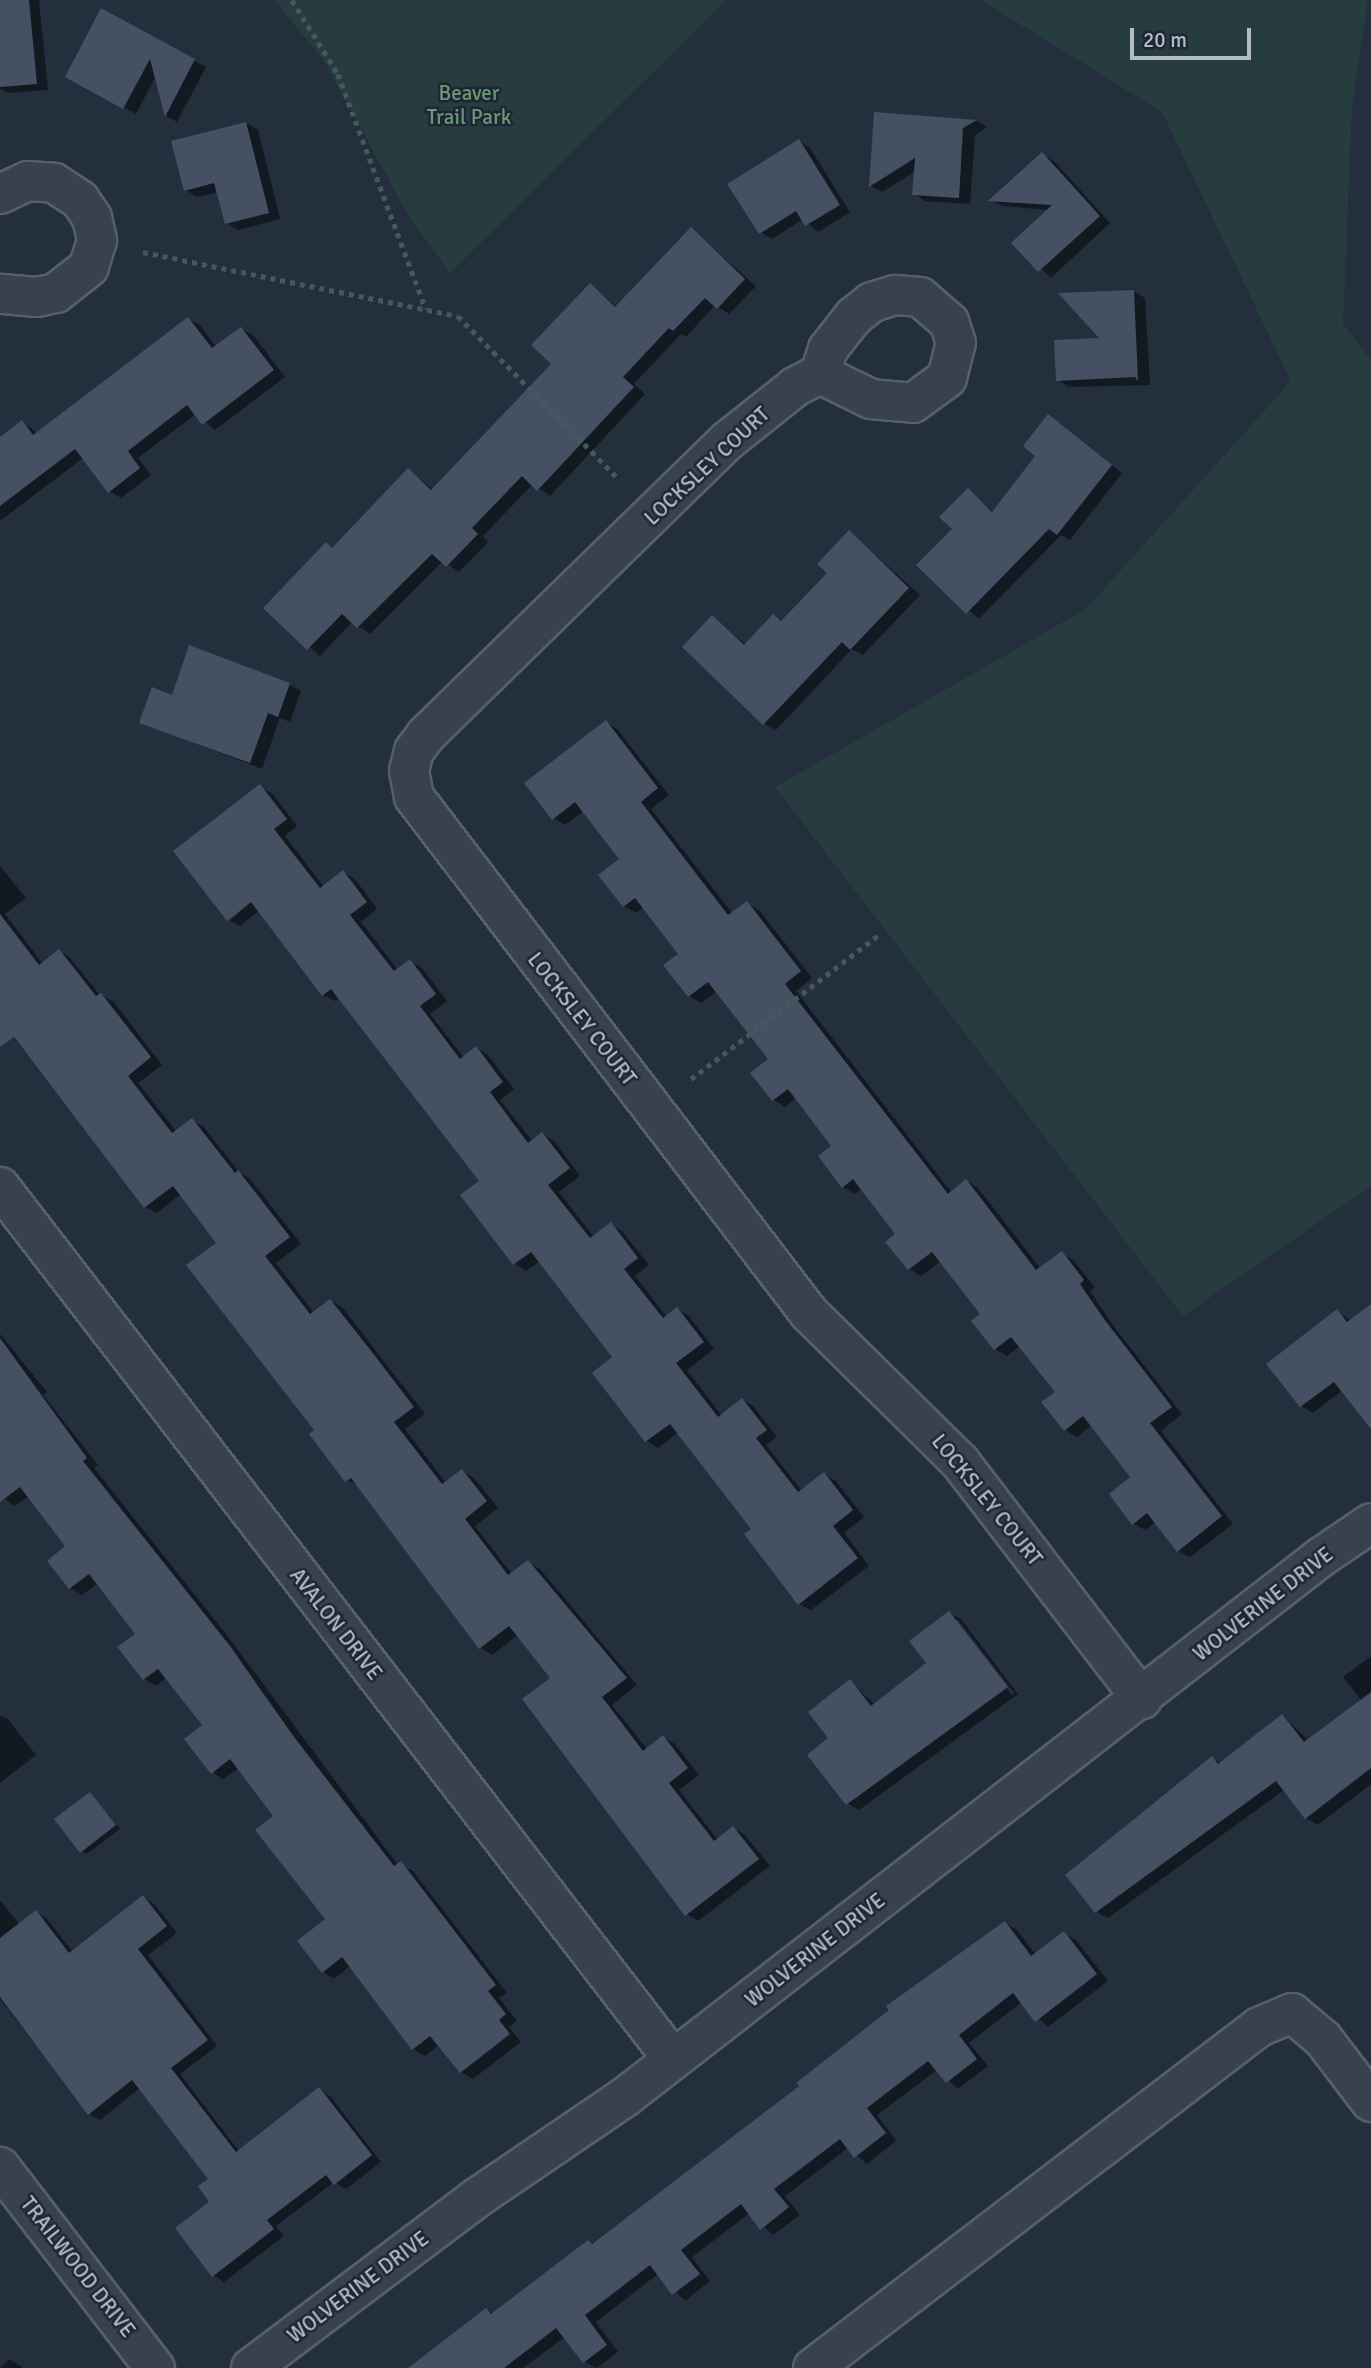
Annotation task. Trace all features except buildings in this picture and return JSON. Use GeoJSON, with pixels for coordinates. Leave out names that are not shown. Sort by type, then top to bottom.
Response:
{"type":"FeatureCollection","features":[{"type":"Feature","properties":{"kind":"street"},"geometry":{"type":"LineString","coordinates":[[0,194],[28,181],[54,183],[80,200],[92,218],[97,240],[89,267],[56,293],[37,297],[0,294]]}},
{"type":"Feature","properties":{"kind":"street","name":"LOCKSLEY COURT"},"geometry":{"type":"LineString","coordinates":[[820,373],[795,387],[727,441],[426,734],[414,751],[409,771],[414,796],[809,1313],[960,1462],[1142,1699]]}},
{"type":"Feature","properties":{"kind":"street","name":"AVALON DRIVE"},"geometry":{"type":"LineString","coordinates":[[0,1187],[673,2059]]}},
{"type":"Feature","properties":{"kind":"street","name":"WOLVERINE DRIVE"},"geometry":{"type":"LineString","coordinates":[[251,2368],[475,2199],[574,2134],[1142,1699],[1321,1557],[1371,1523]]}},
{"type":"Feature","properties":{"kind":"street"},"geometry":{"type":"LineString","coordinates":[[813,2368],[1259,2027],[1292,2013],[1323,2039],[1371,2102]]}},
{"type":"Feature","properties":{"kind":"street","name":"TRAILWOOD DRIVE"},"geometry":{"type":"LineString","coordinates":[[0,2166],[155,2368]]}},
{"type":"Feature","properties":{"kind":"path"},"geometry":{"type":"LineString","coordinates":[[292,0],[338,74],[426,309]]}},
{"type":"Feature","properties":{"kind":"path"},"geometry":{"type":"LineString","coordinates":[[143,252],[458,316],[619,479]]}},
{"type":"Feature","properties":{"kind":"path"},"geometry":{"type":"LineString","coordinates":[[691,1079],[880,934]]}},
{"type":"Feature","properties":{"kind":"green space","name":"Beaver Trail Park"},"geometry":{"type":"Polygon","coordinates":[[[274,0],[726,0],[450,273],[408,215],[323,59],[274,0]]]}},
{"type":"Feature","properties":{"kind":"green space"},"geometry":{"type":"Polygon","coordinates":[[[981,0],[1368,0],[1352,105],[1343,324],[1371,360],[1371,1186],[1183,1316],[775,787],[1086,609],[1291,381],[1162,112],[981,0]]]}}]}
